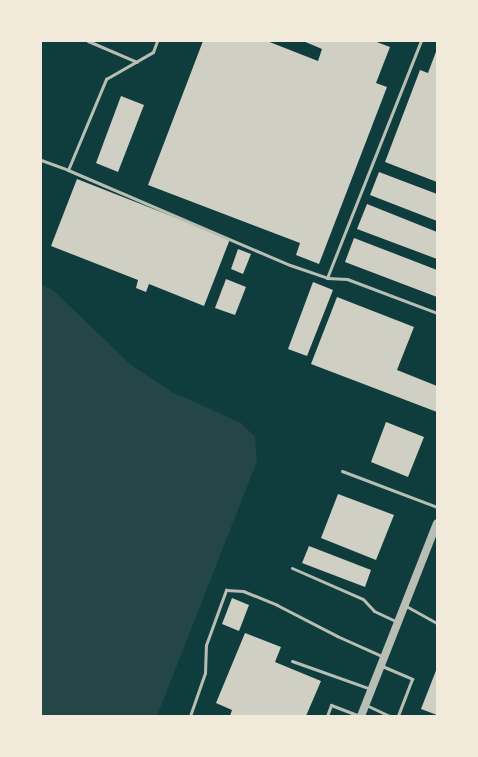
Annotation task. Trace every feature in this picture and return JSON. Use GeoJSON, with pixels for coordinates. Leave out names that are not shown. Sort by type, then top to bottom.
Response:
{"type":"FeatureCollection","features":[{"type":"Feature","properties":{"kind":"street"},"geometry":{"type":"LineString","coordinates":[[360,716],[434,536],[437,523]]}},
{"type":"Feature","properties":{"kind":"lane"},"geometry":{"type":"LineString","coordinates":[[88,41],[137,62]]}},
{"type":"Feature","properties":{"kind":"lane"},"geometry":{"type":"LineString","coordinates":[[68,170],[106,78],[153,52],[157,41]]}},
{"type":"Feature","properties":{"kind":"lane"},"geometry":{"type":"LineString","coordinates":[[327,278],[421,41]]}},
{"type":"Feature","properties":{"kind":"lane"},"geometry":{"type":"LineString","coordinates":[[41,160],[290,265],[327,278],[347,279],[437,313]]}},
{"type":"Feature","properties":{"kind":"lane"},"geometry":{"type":"LineString","coordinates":[[342,471],[437,507]]}},
{"type":"Feature","properties":{"kind":"lane"},"geometry":{"type":"LineString","coordinates":[[292,568],[363,598],[374,612],[399,622]]}},
{"type":"Feature","properties":{"kind":"lane"},"geometry":{"type":"LineString","coordinates":[[190,716],[205,673],[206,645],[226,590],[243,591],[277,605],[337,636],[384,657]]}},
{"type":"Feature","properties":{"kind":"lane"},"geometry":{"type":"LineString","coordinates":[[406,606],[437,623]]}},
{"type":"Feature","properties":{"kind":"lane"},"geometry":{"type":"LineString","coordinates":[[292,661],[372,689]]}},
{"type":"Feature","properties":{"kind":"lane"},"geometry":{"type":"LineString","coordinates":[[381,666],[412,679],[398,716]]}},
{"type":"Feature","properties":{"kind":"lane"},"geometry":{"type":"LineString","coordinates":[[327,716],[331,705],[360,716]]}},
{"type":"Feature","properties":{"kind":"lane"},"geometry":{"type":"LineString","coordinates":[[365,705],[390,716]]}},
{"type":"Feature","properties":{"kind":"shaded area"},"geometry":{"type":"Polygon","coordinates":[[[41,284],[54,291],[131,365],[172,392],[241,423],[255,437],[257,461],[157,716],[41,716],[41,284]]]}},
{"type":"Feature","properties":{"kind":"building"},"geometry":{"type":"Polygon","coordinates":[[[203,41],[267,41],[318,61],[322,49],[303,41],[374,41],[390,47],[376,83],[387,87],[319,264],[296,255],[300,243],[148,185],[203,41]]]}},
{"type":"Feature","properties":{"kind":"building"},"geometry":{"type":"Polygon","coordinates":[[[437,49],[437,182],[385,162],[420,70],[428,73],[437,49]]]}},
{"type":"Feature","properties":{"kind":"building"},"geometry":{"type":"Polygon","coordinates":[[[121,96],[144,105],[118,172],[96,163],[121,96]]]}},
{"type":"Feature","properties":{"kind":"building"},"geometry":{"type":"Polygon","coordinates":[[[379,172],[437,194],[437,221],[370,195],[379,172]]]}},
{"type":"Feature","properties":{"kind":"building"},"geometry":{"type":"Polygon","coordinates":[[[77,179],[230,239],[204,306],[149,284],[146,292],[136,288],[138,280],[51,246],[77,179]]]}},
{"type":"Feature","properties":{"kind":"building"},"geometry":{"type":"Polygon","coordinates":[[[367,204],[437,232],[437,259],[357,229],[367,204]]]}},
{"type":"Feature","properties":{"kind":"building"},"geometry":{"type":"Polygon","coordinates":[[[354,238],[437,270],[437,297],[345,262],[354,238]]]}},
{"type":"Feature","properties":{"kind":"building"},"geometry":{"type":"Polygon","coordinates":[[[238,249],[251,254],[243,274],[231,269],[238,249]]]}},
{"type":"Feature","properties":{"kind":"building"},"geometry":{"type":"Polygon","coordinates":[[[226,279],[246,287],[235,315],[215,308],[226,279]]]}},
{"type":"Feature","properties":{"kind":"building"},"geometry":{"type":"Polygon","coordinates":[[[313,282],[333,290],[307,356],[288,349],[313,282]]]}},
{"type":"Feature","properties":{"kind":"building"},"geometry":{"type":"Polygon","coordinates":[[[337,297],[414,327],[397,370],[437,386],[437,412],[311,364],[337,297]]]}},
{"type":"Feature","properties":{"kind":"building"},"geometry":{"type":"Polygon","coordinates":[[[386,422],[424,437],[408,477],[371,462],[386,422]]]}},
{"type":"Feature","properties":{"kind":"building"},"geometry":{"type":"Polygon","coordinates":[[[338,494],[394,515],[376,560],[321,538],[338,494]]]}},
{"type":"Feature","properties":{"kind":"building"},"geometry":{"type":"Polygon","coordinates":[[[309,546],[371,570],[365,587],[302,563],[309,546]]]}},
{"type":"Feature","properties":{"kind":"building"},"geometry":{"type":"Polygon","coordinates":[[[232,598],[249,605],[239,631],[222,624],[232,598]]]}},
{"type":"Feature","properties":{"kind":"building"},"geometry":{"type":"Polygon","coordinates":[[[245,633],[281,647],[275,662],[321,681],[306,716],[230,716],[232,710],[216,703],[245,633]]]}},
{"type":"Feature","properties":{"kind":"building"},"geometry":{"type":"Polygon","coordinates":[[[437,668],[437,715],[421,709],[437,668]]]}}]}
